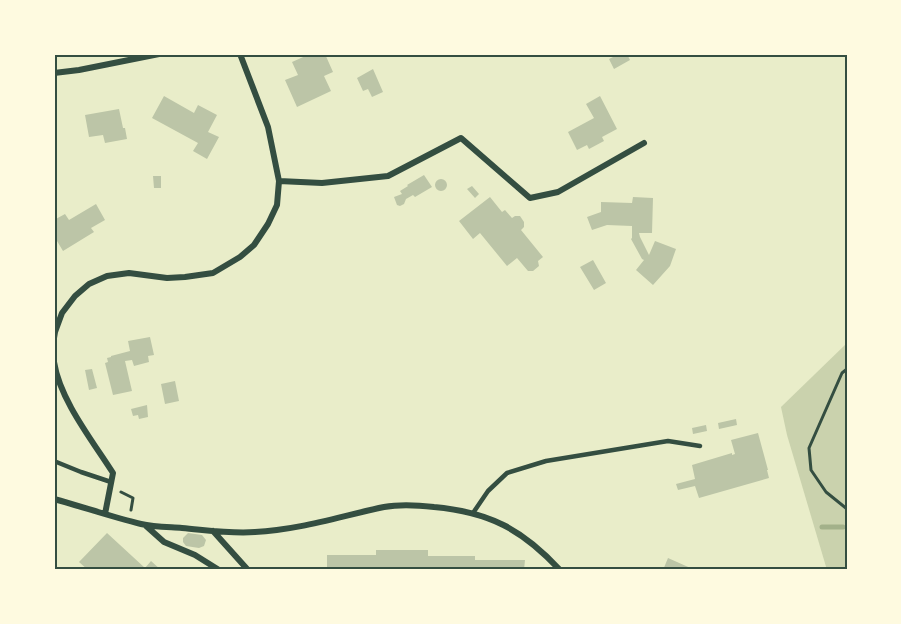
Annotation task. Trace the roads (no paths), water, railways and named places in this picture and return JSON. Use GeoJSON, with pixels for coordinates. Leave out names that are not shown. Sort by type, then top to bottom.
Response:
{"type":"FeatureCollection","features":[{"type":"Feature","properties":{"kind":"street"},"geometry":{"type":"LineString","coordinates":[[54,73],[159,54]]}},
{"type":"Feature","properties":{"kind":"street"},"geometry":{"type":"LineString","coordinates":[[54,338],[62,313],[75,296],[89,284],[107,276],[129,273],[167,278],[213,273],[240,257],[254,245],[268,224],[277,205],[279,181],[268,127],[240,54]]}},
{"type":"Feature","properties":{"kind":"street"},"geometry":{"type":"LineString","coordinates":[[279,181],[322,183],[388,176],[461,138],[530,198],[558,192],[644,143]]}},
{"type":"Feature","properties":{"kind":"street"},"geometry":{"type":"LineString","coordinates":[[54,362],[64,396],[112,473],[105,514]]}},
{"type":"Feature","properties":{"kind":"street"},"geometry":{"type":"LineString","coordinates":[[54,499],[144,525],[213,531],[254,532],[301,526],[403,505],[453,509],[497,521],[522,536],[560,570]]}},
{"type":"Feature","properties":{"kind":"street"},"geometry":{"type":"LineString","coordinates":[[144,525],[164,542],[195,555],[219,570]]}},
{"type":"Feature","properties":{"kind":"street"},"geometry":{"type":"LineString","coordinates":[[213,531],[248,570]]}},
{"type":"Feature","properties":{"kind":"lane"},"geometry":{"type":"LineString","coordinates":[[473,513],[488,491],[507,473],[546,461],[668,441],[700,446]]}},
{"type":"Feature","properties":{"kind":"lane"},"geometry":{"type":"LineString","coordinates":[[54,461],[111,485]]}},
{"type":"Feature","properties":{"kind":"waterway"},"geometry":{"type":"LineString","coordinates":[[822,527],[843,527]]}}]}
